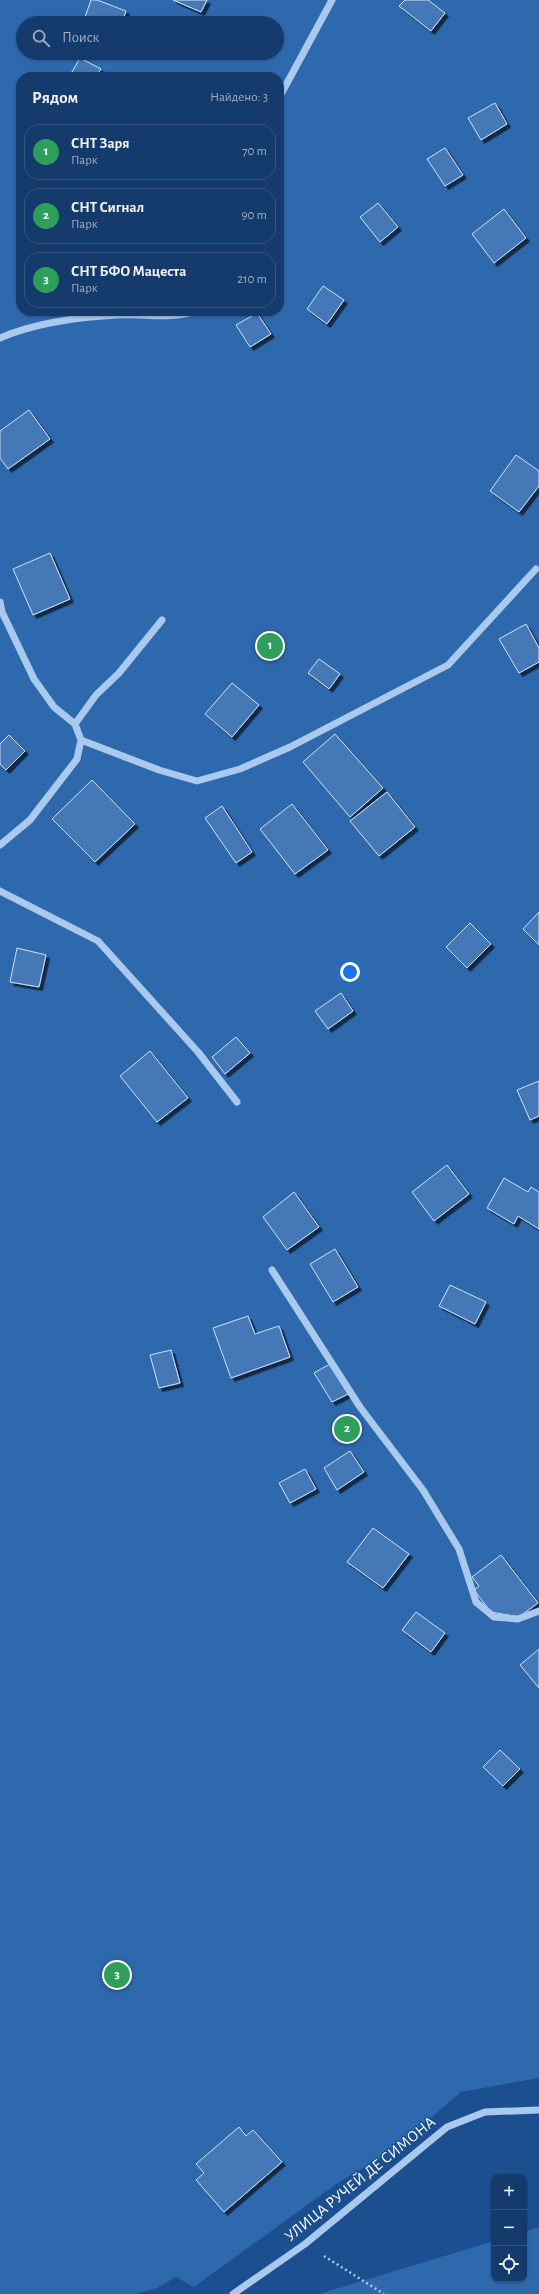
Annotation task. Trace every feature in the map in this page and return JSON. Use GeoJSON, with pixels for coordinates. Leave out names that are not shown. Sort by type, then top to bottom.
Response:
{"type":"FeatureCollection","features":[{"type":"Feature","properties":{"kind":"street"},"geometry":{"type":"LineString","coordinates":[[284,89],[332,0]]}},
{"type":"Feature","properties":{"kind":"street"},"geometry":{"type":"LineString","coordinates":[[0,338],[44,324],[109,316]]}},
{"type":"Feature","properties":{"kind":"street"},"geometry":{"type":"LineString","coordinates":[[81,740],[159,770],[197,781],[240,769],[290,747],[448,665],[536,569]]}},
{"type":"Feature","properties":{"kind":"street"},"geometry":{"type":"LineString","coordinates":[[0,602],[2,612],[34,679],[54,707],[75,724],[81,740],[77,759],[30,820],[0,846]]}},
{"type":"Feature","properties":{"kind":"street"},"geometry":{"type":"LineString","coordinates":[[75,724],[96,695],[119,673],[162,620]]}},
{"type":"Feature","properties":{"kind":"street"},"geometry":{"type":"LineString","coordinates":[[0,891],[98,941],[198,1052],[237,1102]]}},
{"type":"Feature","properties":{"kind":"street"},"geometry":{"type":"LineString","coordinates":[[272,1270],[360,1407],[423,1490],[459,1549],[476,1602],[494,1617],[518,1619],[539,1611]]}},
{"type":"Feature","properties":{"kind":"street","name":"УЛИЦА РУЧЕЙ ДЕ СИМОНА"},"geometry":{"type":"LineString","coordinates":[[233,2294],[305,2244],[447,2127],[485,2112],[539,2110]]}},
{"type":"Feature","properties":{"kind":"path"},"geometry":{"type":"LineString","coordinates":[[305,2244],[384,2294]]}},
{"type":"Feature","properties":{"kind":"shaded area"},"geometry":{"type":"Polygon","coordinates":[[[0,0],[539,0],[539,2078],[461,2092],[388,2154],[339,2182],[194,2287],[176,2277],[157,2288],[135,2294],[0,2294],[0,0]]]}},
{"type":"Feature","properties":{"kind":"shaded area"},"geometry":{"type":"Polygon","coordinates":[[[539,2227],[539,2294],[319,2294],[491,2242],[491,2282],[527,2282],[527,2231],[539,2227]]]}},
{"type":"Feature","properties":{"kind":"building"},"geometry":{"type":"Polygon","coordinates":[[[91,0],[97,0],[126,11],[124,16],[85,16],[91,0]]]}},
{"type":"Feature","properties":{"kind":"building"},"geometry":{"type":"Polygon","coordinates":[[[173,0],[207,0],[201,12],[173,0]]]}},
{"type":"Feature","properties":{"kind":"building"},"geometry":{"type":"Polygon","coordinates":[[[405,0],[428,0],[445,13],[431,31],[399,6],[405,0]]]}},
{"type":"Feature","properties":{"kind":"building"},"geometry":{"type":"Polygon","coordinates":[[[79,60],[84,60],[101,69],[99,72],[72,72],[79,60]]]}},
{"type":"Feature","properties":{"kind":"building"},"geometry":{"type":"Polygon","coordinates":[[[495,103],[507,124],[481,140],[468,118],[495,103]]]}},
{"type":"Feature","properties":{"kind":"building"},"geometry":{"type":"Polygon","coordinates":[[[445,148],[463,175],[445,186],[427,159],[445,148]]]}},
{"type":"Feature","properties":{"kind":"building"},"geometry":{"type":"Polygon","coordinates":[[[378,203],[398,227],[380,242],[360,217],[378,203]]]}},
{"type":"Feature","properties":{"kind":"building"},"geometry":{"type":"Polygon","coordinates":[[[504,209],[526,238],[494,263],[472,234],[504,209]]]}},
{"type":"Feature","properties":{"kind":"building"},"geometry":{"type":"Polygon","coordinates":[[[323,286],[344,300],[327,324],[307,309],[323,286]]]}},
{"type":"Feature","properties":{"kind":"building"},"geometry":{"type":"Polygon","coordinates":[[[252,316],[259,316],[271,334],[250,347],[236,325],[252,316]]]}},
{"type":"Feature","properties":{"kind":"building"},"geometry":{"type":"Polygon","coordinates":[[[29,410],[50,439],[8,469],[0,458],[0,431],[29,410]]]}},
{"type":"Feature","properties":{"kind":"building"},"geometry":{"type":"Polygon","coordinates":[[[516,455],[539,471],[539,486],[519,512],[490,491],[516,455]]]}},
{"type":"Feature","properties":{"kind":"building"},"geometry":{"type":"Polygon","coordinates":[[[50,553],[70,599],[33,615],[13,569],[50,553]]]}},
{"type":"Feature","properties":{"kind":"building"},"geometry":{"type":"Polygon","coordinates":[[[526,624],[539,648],[539,662],[519,673],[499,639],[526,624]]]}},
{"type":"Feature","properties":{"kind":"building"},"geometry":{"type":"Polygon","coordinates":[[[319,659],[340,674],[329,689],[308,673],[319,659]]]}},
{"type":"Feature","properties":{"kind":"building"},"geometry":{"type":"Polygon","coordinates":[[[232,683],[259,705],[232,737],[205,714],[232,683]]]}},
{"type":"Feature","properties":{"kind":"building"},"geometry":{"type":"Polygon","coordinates":[[[335,734],[383,788],[350,817],[303,762],[335,734]]]}},
{"type":"Feature","properties":{"kind":"building"},"geometry":{"type":"Polygon","coordinates":[[[9,735],[25,751],[6,770],[0,764],[0,744],[9,735]]]}},
{"type":"Feature","properties":{"kind":"building"},"geometry":{"type":"Polygon","coordinates":[[[92,780],[135,824],[95,862],[52,819],[92,780]]]}},
{"type":"Feature","properties":{"kind":"building"},"geometry":{"type":"Polygon","coordinates":[[[387,792],[415,827],[379,856],[350,821],[387,792]]]}},
{"type":"Feature","properties":{"kind":"building"},"geometry":{"type":"Polygon","coordinates":[[[292,804],[328,850],[295,874],[260,829],[292,804]]]}},
{"type":"Feature","properties":{"kind":"building"},"geometry":{"type":"Polygon","coordinates":[[[222,806],[252,852],[236,863],[205,818],[222,806]]]}},
{"type":"Feature","properties":{"kind":"building"},"geometry":{"type":"Polygon","coordinates":[[[539,912],[539,945],[523,929],[539,912]]]}},
{"type":"Feature","properties":{"kind":"building"},"geometry":{"type":"Polygon","coordinates":[[[470,923],[491,944],[467,968],[446,947],[470,923]]]}},
{"type":"Feature","properties":{"kind":"building"},"geometry":{"type":"Polygon","coordinates":[[[17,948],[46,955],[39,987],[10,982],[17,948]]]}},
{"type":"Feature","properties":{"kind":"building"},"geometry":{"type":"Polygon","coordinates":[[[341,993],[353,1011],[328,1029],[315,1011],[341,993]]]}},
{"type":"Feature","properties":{"kind":"building"},"geometry":{"type":"Polygon","coordinates":[[[236,1037],[250,1053],[225,1074],[212,1057],[236,1037]]]}},
{"type":"Feature","properties":{"kind":"building"},"geometry":{"type":"Polygon","coordinates":[[[150,1051],[188,1098],[157,1122],[120,1076],[150,1051]]]}},
{"type":"Feature","properties":{"kind":"building"},"geometry":{"type":"Polygon","coordinates":[[[539,1081],[539,1116],[530,1120],[517,1090],[539,1081]]]}},
{"type":"Feature","properties":{"kind":"building"},"geometry":{"type":"Polygon","coordinates":[[[447,1165],[469,1194],[434,1221],[412,1192],[447,1165]]]}},
{"type":"Feature","properties":{"kind":"building"},"geometry":{"type":"Polygon","coordinates":[[[504,1178],[528,1192],[531,1187],[539,1192],[539,1229],[518,1216],[514,1224],[487,1208],[504,1178]]]}},
{"type":"Feature","properties":{"kind":"building"},"geometry":{"type":"Polygon","coordinates":[[[294,1192],[319,1227],[287,1250],[263,1217],[294,1192]]]}},
{"type":"Feature","properties":{"kind":"building"},"geometry":{"type":"Polygon","coordinates":[[[335,1249],[358,1287],[333,1302],[310,1264],[335,1249]]]}},
{"type":"Feature","properties":{"kind":"building"},"geometry":{"type":"Polygon","coordinates":[[[450,1285],[486,1302],[475,1324],[439,1306],[450,1285]]]}},
{"type":"Feature","properties":{"kind":"building"},"geometry":{"type":"Polygon","coordinates":[[[248,1316],[255,1334],[279,1326],[290,1357],[231,1378],[213,1328],[248,1316]]]}},
{"type":"Feature","properties":{"kind":"building"},"geometry":{"type":"Polygon","coordinates":[[[171,1350],[180,1383],[159,1388],[150,1355],[171,1350]]]}},
{"type":"Feature","properties":{"kind":"building"},"geometry":{"type":"Polygon","coordinates":[[[330,1364],[348,1394],[332,1402],[314,1373],[330,1364]]]}},
{"type":"Feature","properties":{"kind":"building"},"geometry":{"type":"Polygon","coordinates":[[[350,1451],[364,1472],[337,1490],[324,1468],[350,1451]]]}},
{"type":"Feature","properties":{"kind":"building"},"geometry":{"type":"Polygon","coordinates":[[[305,1469],[316,1489],[290,1503],[279,1483],[305,1469]]]}},
{"type":"Feature","properties":{"kind":"building"},"geometry":{"type":"Polygon","coordinates":[[[373,1528],[409,1554],[383,1588],[347,1562],[373,1528]]]}},
{"type":"Feature","properties":{"kind":"building"},"geometry":{"type":"Polygon","coordinates":[[[501,1555],[538,1603],[519,1617],[491,1612],[474,1590],[479,1586],[472,1577],[501,1555]]]}},
{"type":"Feature","properties":{"kind":"building"},"geometry":{"type":"Polygon","coordinates":[[[416,1612],[445,1633],[431,1652],[402,1630],[416,1612]]]}},
{"type":"Feature","properties":{"kind":"building"},"geometry":{"type":"Polygon","coordinates":[[[539,1649],[539,1688],[520,1665],[539,1649]]]}},
{"type":"Feature","properties":{"kind":"building"},"geometry":{"type":"Polygon","coordinates":[[[500,1750],[520,1769],[503,1786],[483,1767],[500,1750]]]}},
{"type":"Feature","properties":{"kind":"building"},"geometry":{"type":"Polygon","coordinates":[[[239,2127],[246,2136],[253,2130],[282,2162],[224,2212],[196,2180],[204,2173],[196,2164],[239,2127]]]}},
{"type":"Feature","properties":{"kind":"place","name":"СНТ Заря"},"geometry":{"type":"Point","coordinates":[270,646]}},
{"type":"Feature","properties":{"kind":"place","name":"СНТ Сигнал"},"geometry":{"type":"Point","coordinates":[347,1429]}},
{"type":"Feature","properties":{"kind":"place","name":"СНТ БФО Мацеста"},"geometry":{"type":"Point","coordinates":[117,1975]}}]}
